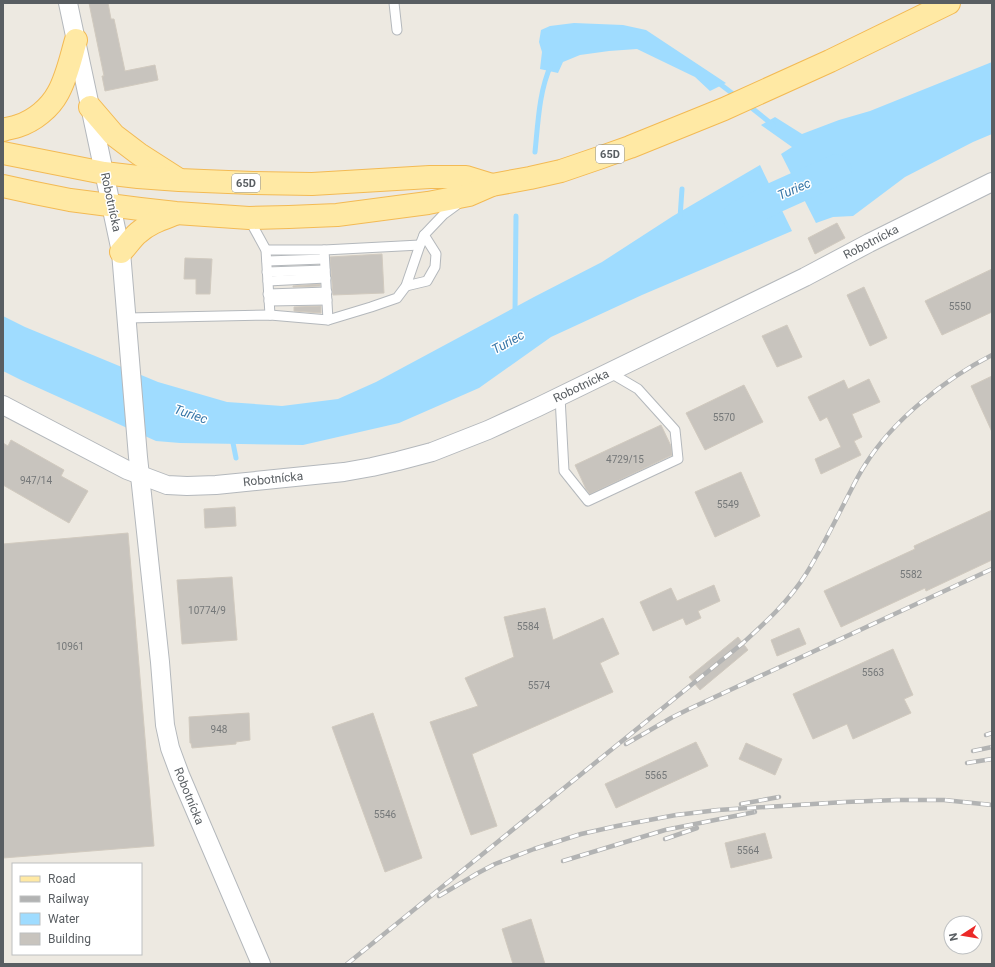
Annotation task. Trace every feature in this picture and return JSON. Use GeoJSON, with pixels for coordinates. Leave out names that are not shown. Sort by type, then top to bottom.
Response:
{"type":"FeatureCollection","features":[{"type":"Feature","properties":{"kind":"main road","name":"65D"},"geometry":{"type":"LineString","coordinates":[[3,186],[70,200],[176,213],[249,218],[289,218],[337,215],[428,203],[469,195],[492,185],[536,177],[637,145],[724,109],[830,61],[949,3]]}},
{"type":"Feature","properties":{"kind":"main road"},"geometry":{"type":"LineString","coordinates":[[3,130],[19,126],[32,120],[47,108],[58,94],[66,74],[76,40]]}},
{"type":"Feature","properties":{"kind":"main road"},"geometry":{"type":"LineString","coordinates":[[90,107],[114,135],[139,154],[179,180]]}},
{"type":"Feature","properties":{"kind":"main road","name":"65D"},"geometry":{"type":"LineString","coordinates":[[3,153],[104,173],[179,180],[312,184],[430,177],[466,177],[492,185]]}},
{"type":"Feature","properties":{"kind":"main road"},"geometry":{"type":"LineString","coordinates":[[121,252],[146,226],[176,213]]}},
{"type":"Feature","properties":{"kind":"street","name":"Robotnícka"},"geometry":{"type":"LineString","coordinates":[[68,3],[121,252],[138,457],[160,662],[165,725],[170,748],[180,775],[261,964]]}},
{"type":"Feature","properties":{"kind":"street","name":"Robotnícka"},"geometry":{"type":"LineString","coordinates":[[140,475],[167,485],[216,486],[344,472],[372,467],[432,452],[488,430],[560,397],[805,277],[992,182]]}},
{"type":"Feature","properties":{"kind":"street"},"geometry":{"type":"LineString","coordinates":[[3,405],[127,470],[140,475]]}},
{"type":"Feature","properties":{"kind":"lane"},"geometry":{"type":"LineString","coordinates":[[394,3],[397,30]]}},
{"type":"Feature","properties":{"kind":"lane"},"geometry":{"type":"LineString","coordinates":[[127,318],[270,315],[328,320],[397,298],[406,286],[424,235],[444,214],[469,195]]}},
{"type":"Feature","properties":{"kind":"lane"},"geometry":{"type":"LineString","coordinates":[[249,218],[266,250],[270,315]]}},
{"type":"Feature","properties":{"kind":"lane"},"geometry":{"type":"LineString","coordinates":[[406,286],[427,281],[435,266],[436,254],[424,235]]}},
{"type":"Feature","properties":{"kind":"lane"},"geometry":{"type":"LineString","coordinates":[[267,261],[420,245]]}},
{"type":"Feature","properties":{"kind":"lane"},"geometry":{"type":"LineString","coordinates":[[266,250],[324,255]]}},
{"type":"Feature","properties":{"kind":"lane"},"geometry":{"type":"LineString","coordinates":[[324,255],[328,320]]}},
{"type":"Feature","properties":{"kind":"lane"},"geometry":{"type":"LineString","coordinates":[[268,277],[326,274]]}},
{"type":"Feature","properties":{"kind":"lane"},"geometry":{"type":"LineString","coordinates":[[269,298],[327,296]]}},
{"type":"Feature","properties":{"kind":"lane"},"geometry":{"type":"LineString","coordinates":[[560,397],[564,471],[588,501],[678,459],[675,430],[638,389],[609,372]]}},
{"type":"Feature","properties":{"kind":"water"},"geometry":{"type":"Polygon","coordinates":[[[574,23],[623,25],[646,30],[726,83],[710,91],[695,77],[637,49],[580,55],[563,62],[558,73],[540,69],[542,52],[539,42],[541,30],[550,26],[574,23]]]}},
{"type":"Feature","properties":{"kind":"water"},"geometry":{"type":"Polygon","coordinates":[[[992,62],[992,134],[973,142],[905,177],[853,216],[833,217],[816,223],[781,154],[792,147],[761,125],[775,117],[802,134],[839,120],[870,111],[992,62]]]}},
{"type":"Feature","properties":{"kind":"water"},"geometry":{"type":"Polygon","coordinates":[[[760,165],[792,231],[642,295],[551,337],[479,388],[399,423],[303,445],[180,443],[156,441],[3,371],[3,316],[25,327],[158,382],[227,402],[282,406],[338,399],[376,382],[602,262],[673,216],[760,165]]]}},
{"type":"Feature","properties":{"kind":"building"},"geometry":{"type":"Polygon","coordinates":[[[89,3],[108,3],[111,19],[114,19],[125,71],[155,65],[158,80],[105,91],[102,76],[104,76],[89,3]]]}},
{"type":"Feature","properties":{"kind":"building"},"geometry":{"type":"Polygon","coordinates":[[[837,223],[845,238],[815,254],[808,238],[837,223]]]}},
{"type":"Feature","properties":{"kind":"building"},"geometry":{"type":"Polygon","coordinates":[[[382,254],[384,293],[333,295],[330,257],[382,254]]]}},
{"type":"Feature","properties":{"kind":"building"},"geometry":{"type":"Polygon","coordinates":[[[185,258],[212,259],[210,294],[196,294],[196,279],[184,279],[185,258]]]}},
{"type":"Feature","properties":{"kind":"building"},"geometry":{"type":"Polygon","coordinates":[[[992,269],[992,312],[942,335],[925,301],[992,269]]]}},
{"type":"Feature","properties":{"kind":"building"},"geometry":{"type":"Polygon","coordinates":[[[320,284],[320,286],[293,287],[293,286],[320,284]]]}},
{"type":"Feature","properties":{"kind":"building"},"geometry":{"type":"Polygon","coordinates":[[[864,287],[887,338],[870,346],[847,295],[864,287]]]}},
{"type":"Feature","properties":{"kind":"building"},"geometry":{"type":"Polygon","coordinates":[[[321,306],[321,313],[294,311],[294,307],[321,306]]]}},
{"type":"Feature","properties":{"kind":"building"},"geometry":{"type":"Polygon","coordinates":[[[787,325],[802,357],[777,367],[762,336],[787,325]]]}},
{"type":"Feature","properties":{"kind":"building"},"geometry":{"type":"Polygon","coordinates":[[[992,376],[992,432],[971,386],[992,376]]]}},
{"type":"Feature","properties":{"kind":"building"},"geometry":{"type":"Polygon","coordinates":[[[869,379],[880,402],[852,414],[862,437],[854,441],[861,455],[821,474],[815,459],[841,447],[827,417],[820,421],[808,397],[844,380],[848,389],[869,379]]]}},
{"type":"Feature","properties":{"kind":"building"},"geometry":{"type":"Polygon","coordinates":[[[744,385],[763,422],[705,450],[686,413],[744,385]]]}},
{"type":"Feature","properties":{"kind":"building"},"geometry":{"type":"Polygon","coordinates":[[[661,425],[671,446],[672,455],[590,494],[586,489],[575,465],[661,425]]]}},
{"type":"Feature","properties":{"kind":"building"},"geometry":{"type":"Polygon","coordinates":[[[11,440],[64,470],[61,476],[88,491],[69,523],[3,485],[3,443],[8,446],[11,440]]]}},
{"type":"Feature","properties":{"kind":"building"},"geometry":{"type":"Polygon","coordinates":[[[741,472],[760,516],[715,537],[695,492],[741,472]]]}},
{"type":"Feature","properties":{"kind":"building"},"geometry":{"type":"Polygon","coordinates":[[[235,507],[236,526],[205,528],[204,509],[235,507]]]}},
{"type":"Feature","properties":{"kind":"building"},"geometry":{"type":"Polygon","coordinates":[[[992,510],[992,560],[926,591],[925,588],[841,627],[824,591],[915,549],[914,546],[992,510]]]}},
{"type":"Feature","properties":{"kind":"building"},"geometry":{"type":"Polygon","coordinates":[[[128,533],[154,846],[3,858],[3,544],[128,533]]]}},
{"type":"Feature","properties":{"kind":"building"},"geometry":{"type":"Polygon","coordinates":[[[232,577],[237,640],[182,644],[177,580],[232,577]]]}},
{"type":"Feature","properties":{"kind":"building"},"geometry":{"type":"Polygon","coordinates":[[[714,585],[720,601],[698,611],[701,618],[686,625],[683,618],[653,631],[640,602],[671,588],[677,601],[714,585]]]}},
{"type":"Feature","properties":{"kind":"building"},"geometry":{"type":"Polygon","coordinates":[[[545,608],[553,640],[603,618],[619,654],[600,663],[613,692],[472,754],[497,826],[471,835],[430,722],[478,706],[465,678],[514,657],[504,617],[545,608]]]}},
{"type":"Feature","properties":{"kind":"building"},"geometry":{"type":"Polygon","coordinates":[[[799,628],[806,644],[777,656],[771,640],[799,628]]]}},
{"type":"Feature","properties":{"kind":"building"},"geometry":{"type":"Polygon","coordinates":[[[738,637],[748,650],[700,690],[689,677],[738,637]]]}},
{"type":"Feature","properties":{"kind":"building"},"geometry":{"type":"Polygon","coordinates":[[[893,649],[913,695],[904,699],[911,713],[853,739],[847,724],[813,739],[793,694],[893,649]]]}},
{"type":"Feature","properties":{"kind":"building"},"geometry":{"type":"Polygon","coordinates":[[[249,713],[250,740],[236,742],[236,744],[192,748],[190,743],[189,717],[249,713]]]}},
{"type":"Feature","properties":{"kind":"building"},"geometry":{"type":"Polygon","coordinates":[[[373,713],[422,858],[385,872],[332,727],[373,713]]]}},
{"type":"Feature","properties":{"kind":"building"},"geometry":{"type":"Polygon","coordinates":[[[696,742],[708,766],[616,808],[605,784],[696,742]]]}},
{"type":"Feature","properties":{"kind":"building"},"geometry":{"type":"Polygon","coordinates":[[[746,743],[782,759],[775,775],[739,759],[746,743]]]}},
{"type":"Feature","properties":{"kind":"building"},"geometry":{"type":"Polygon","coordinates":[[[765,833],[772,858],[731,868],[725,843],[765,833]]]}},
{"type":"Feature","properties":{"kind":"building"},"geometry":{"type":"Polygon","coordinates":[[[531,919],[545,964],[513,964],[502,929],[531,919]]]}},
{"type":"Feature","properties":{"kind":"waterway"},"geometry":{"type":"LineString","coordinates":[[535,152],[541,96],[551,65]]}},
{"type":"Feature","properties":{"kind":"waterway"},"geometry":{"type":"LineString","coordinates":[[715,82],[737,97]]}},
{"type":"Feature","properties":{"kind":"waterway"},"geometry":{"type":"LineString","coordinates":[[748,105],[773,125]]}},
{"type":"Feature","properties":{"kind":"waterway","name":"Turiec"},"geometry":{"type":"LineString","coordinates":[[738,217],[776,197],[836,170]]}},
{"type":"Feature","properties":{"kind":"waterway"},"geometry":{"type":"LineString","coordinates":[[680,218],[682,189]]}},
{"type":"Feature","properties":{"kind":"waterway"},"geometry":{"type":"LineString","coordinates":[[515,313],[516,216]]}},
{"type":"Feature","properties":{"kind":"waterway"},"geometry":{"type":"LineString","coordinates":[[232,438],[236,458]]}},
{"type":"Feature","properties":{"kind":"railway"},"geometry":{"type":"LineString","coordinates":[[347,964],[743,643],[777,611],[806,574],[861,472],[890,432],[921,402],[939,388],[956,376],[992,355]]}},
{"type":"Feature","properties":{"kind":"railway"},"geometry":{"type":"LineString","coordinates":[[626,744],[689,709],[992,569]]}},
{"type":"Feature","properties":{"kind":"railway"},"geometry":{"type":"LineString","coordinates":[[986,735],[992,733]]}},
{"type":"Feature","properties":{"kind":"railway"},"geometry":{"type":"LineString","coordinates":[[973,751],[992,747]]}},
{"type":"Feature","properties":{"kind":"railway"},"geometry":{"type":"LineString","coordinates":[[967,763],[992,759]]}},
{"type":"Feature","properties":{"kind":"railway"},"geometry":{"type":"LineString","coordinates":[[741,804],[779,797]]}},
{"type":"Feature","properties":{"kind":"railway"},"geometry":{"type":"LineString","coordinates":[[439,896],[495,864],[534,849],[581,834],[676,815],[718,810],[896,800],[944,800],[992,805]]}},
{"type":"Feature","properties":{"kind":"railway"},"geometry":{"type":"LineString","coordinates":[[563,861],[665,830],[755,812]]}},
{"type":"Feature","properties":{"kind":"railway"},"geometry":{"type":"LineString","coordinates":[[665,839],[697,828]]}}]}
